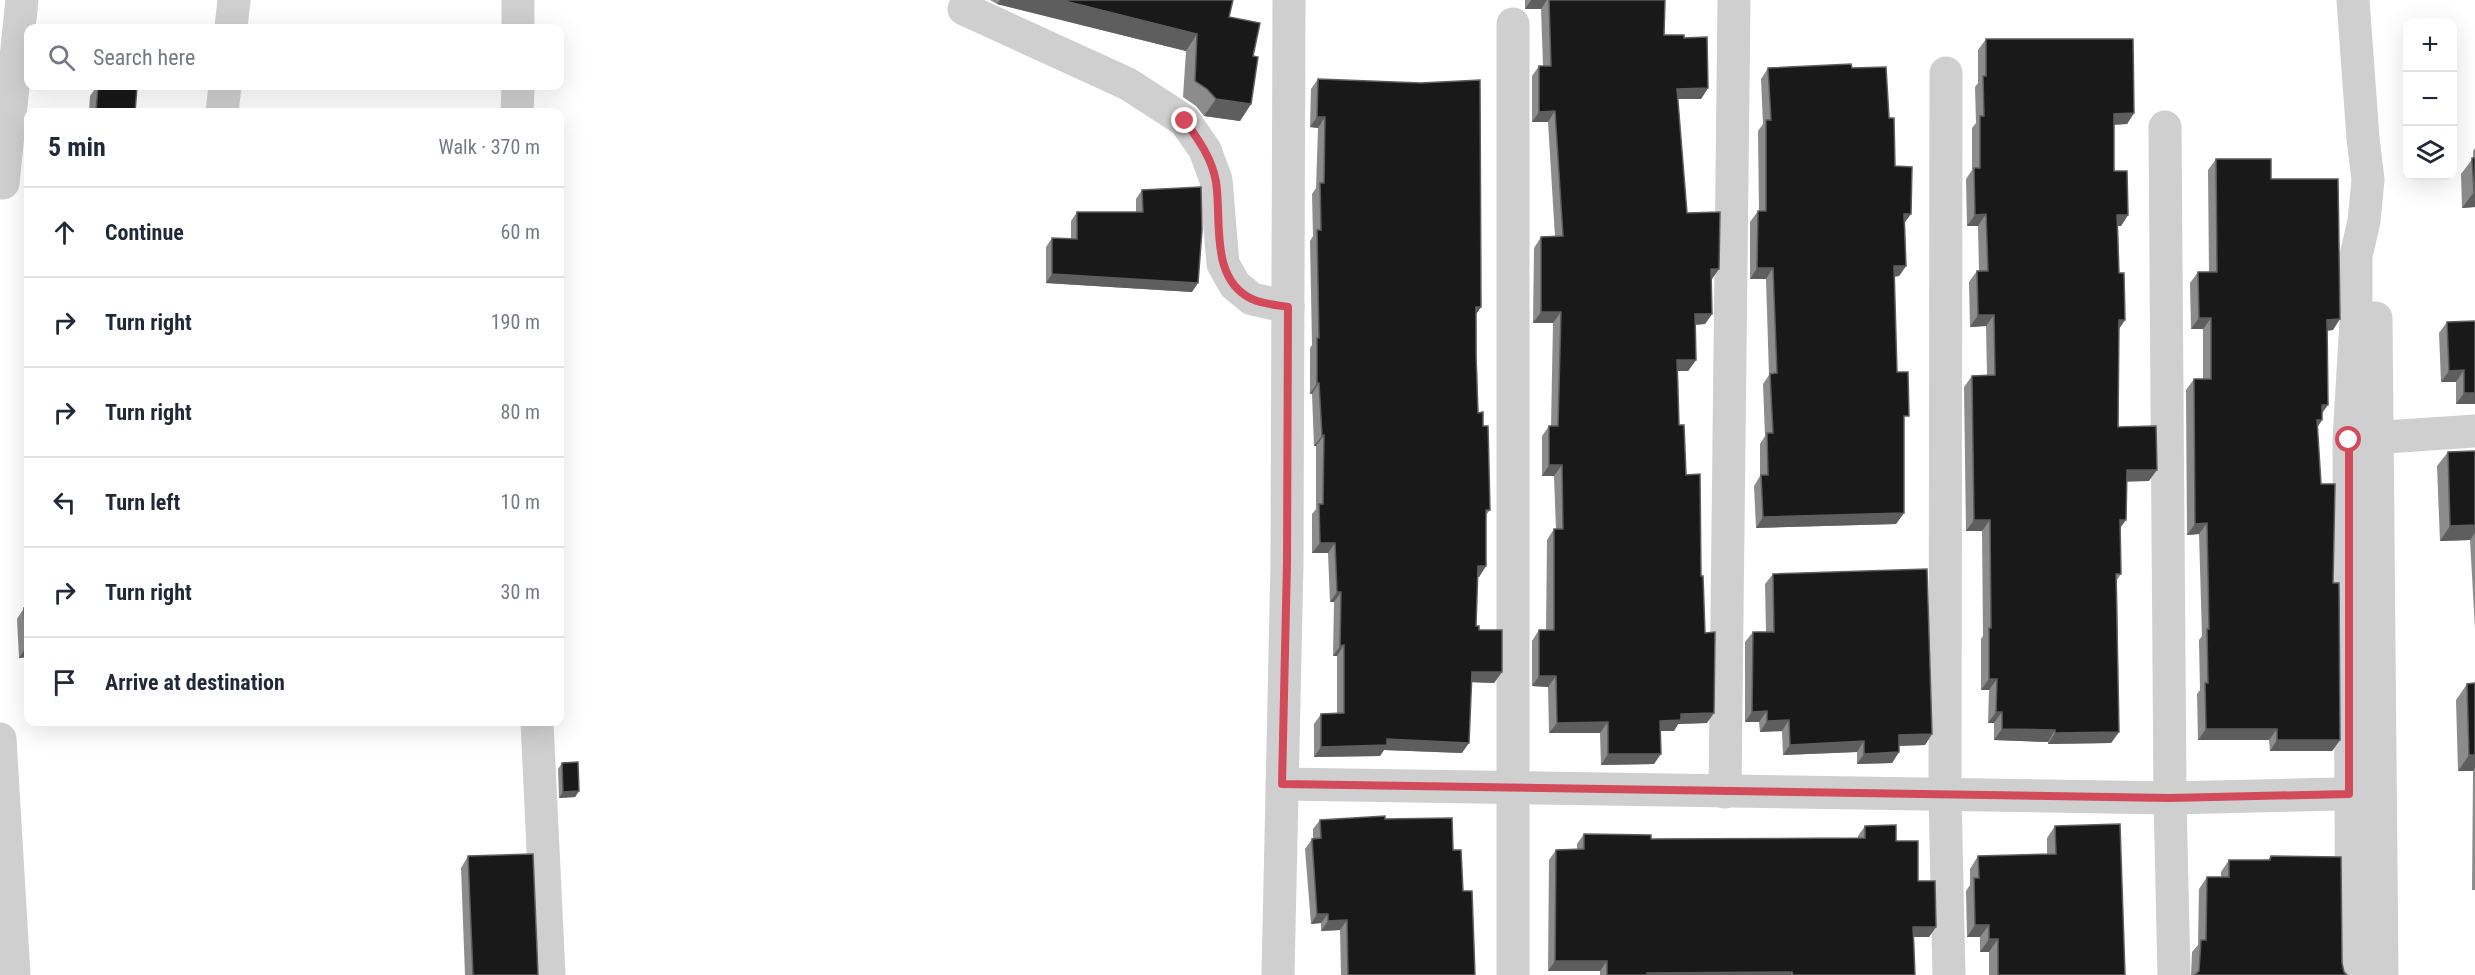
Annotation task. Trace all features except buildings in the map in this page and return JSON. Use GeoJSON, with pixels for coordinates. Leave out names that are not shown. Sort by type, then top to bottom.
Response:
{"type":"FeatureCollection","features":[{"type":"Feature","properties":{"kind":"street"},"geometry":{"type":"LineString","coordinates":[[3,183],[22,0]]}},
{"type":"Feature","properties":{"kind":"street"},"geometry":{"type":"LineString","coordinates":[[231,24],[234,0]]}},
{"type":"Feature","properties":{"kind":"street"},"geometry":{"type":"LineString","coordinates":[[518,0],[518,24]]}},
{"type":"Feature","properties":{"kind":"street"},"geometry":{"type":"LineString","coordinates":[[1278,975],[1287,563],[1289,0]]}},
{"type":"Feature","properties":{"kind":"street"},"geometry":{"type":"LineString","coordinates":[[1725,792],[1734,0]]}},
{"type":"Feature","properties":{"kind":"street"},"geometry":{"type":"LineString","coordinates":[[2352,975],[2365,793],[2363,439],[2356,321],[2356,256],[2364,221],[2368,180],[2353,0]]}},
{"type":"Feature","properties":{"kind":"street"},"geometry":{"type":"LineString","coordinates":[[964,9],[1128,84],[1185,121],[1206,150],[1216,180],[1223,264],[1235,285],[1252,299],[1288,307]]}},
{"type":"Feature","properties":{"kind":"street"},"geometry":{"type":"LineString","coordinates":[[1513,24],[1513,975]]}},
{"type":"Feature","properties":{"kind":"street"},"geometry":{"type":"LineString","coordinates":[[1946,73],[1945,796],[1949,975]]}},
{"type":"Feature","properties":{"kind":"street"},"geometry":{"type":"LineString","coordinates":[[222,108],[225,90]]}},
{"type":"Feature","properties":{"kind":"street"},"geometry":{"type":"LineString","coordinates":[[518,90],[518,108]]}},
{"type":"Feature","properties":{"kind":"street"},"geometry":{"type":"LineString","coordinates":[[2164,127],[2170,798],[2174,975]]}},
{"type":"Feature","properties":{"kind":"street"},"geometry":{"type":"LineString","coordinates":[[2363,439],[2475,431]]}},
{"type":"Feature","properties":{"kind":"street"},"geometry":{"type":"LineString","coordinates":[[537,726],[549,975]]}},
{"type":"Feature","properties":{"kind":"street"},"geometry":{"type":"LineString","coordinates":[[0,739],[14,975]]}},
{"type":"Feature","properties":{"kind":"street"},"geometry":{"type":"LineString","coordinates":[[1282,784],[2170,798],[2365,793]]}},
{"type":"Feature","properties":{"kind":"street"},"geometry":{"type":"LineString","coordinates":[[2365,793],[2382,975]]}},
{"type":"Feature","properties":{"kind":"route"},"geometry":{"type":"LineString","coordinates":[[1185,121],[1206,150],[1216,180],[1223,264],[1235,285],[1252,299],[1288,307],[1287,563],[1282,784],[2170,798],[2349,794],[2349,440]]}}]}
